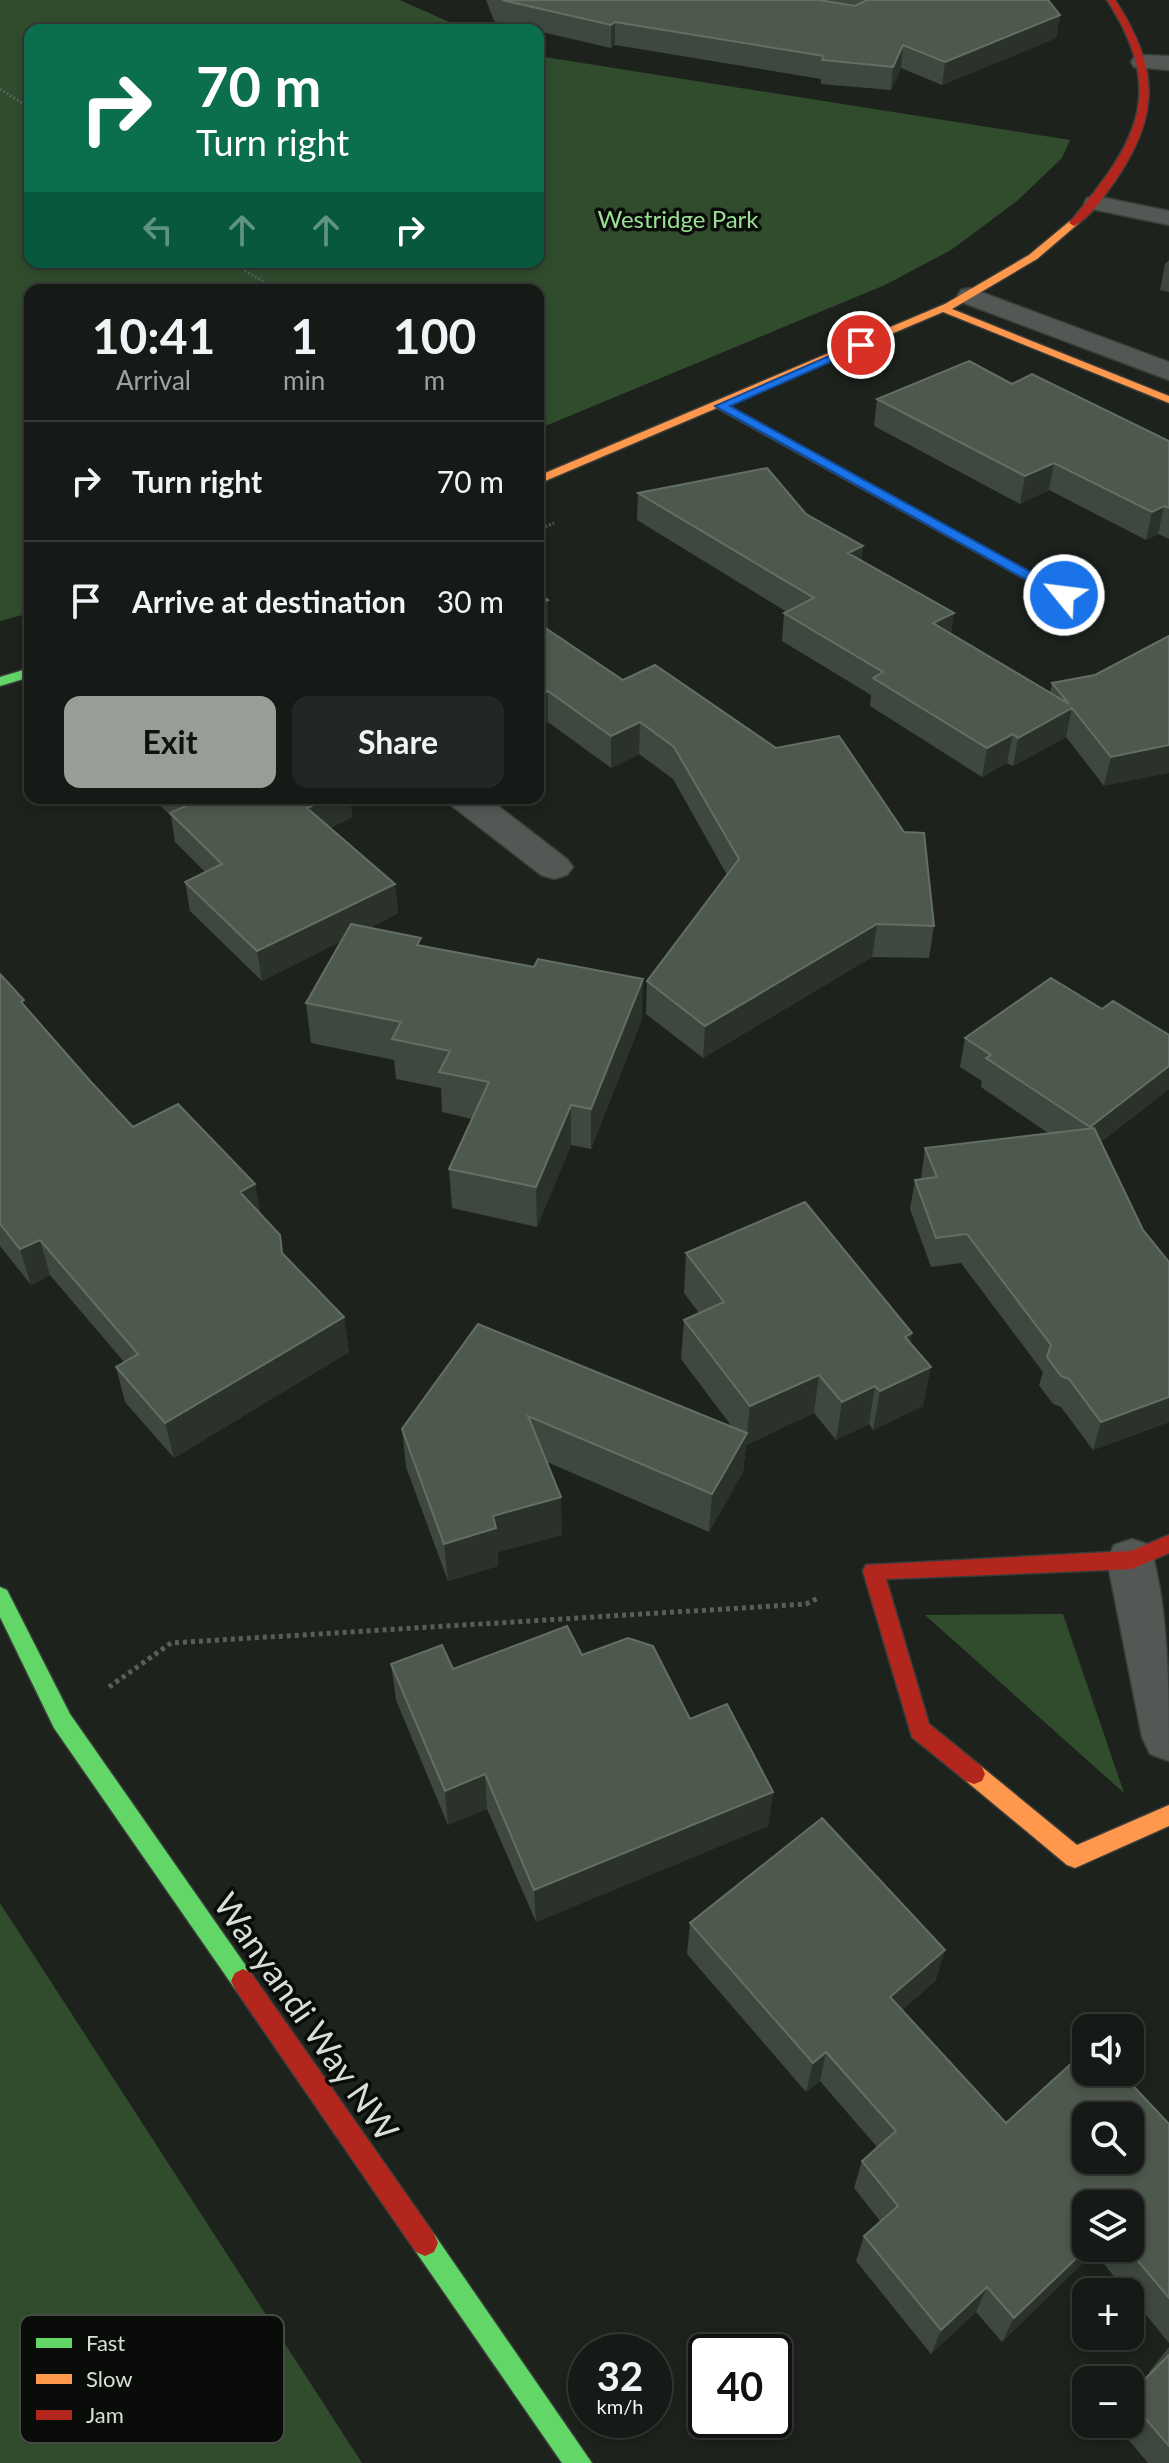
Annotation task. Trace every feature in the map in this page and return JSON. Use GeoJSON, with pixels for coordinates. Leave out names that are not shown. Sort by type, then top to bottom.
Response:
{"type":"FeatureCollection","features":[{"type":"Feature","properties":{"kind":"street"},"geometry":{"type":"LineString","coordinates":[[544,478],[721,406],[944,309],[1024,263],[1071,228],[1096,203],[1125,161],[1139,125],[1144,92],[1142,62],[1130,29],[1111,0]]}},
{"type":"Feature","properties":{"kind":"street"},"geometry":{"type":"LineString","coordinates":[[1142,62],[1169,63]]}},
{"type":"Feature","properties":{"kind":"street"},"geometry":{"type":"LineString","coordinates":[[1096,203],[1169,218]]}},
{"type":"Feature","properties":{"kind":"street"},"geometry":{"type":"LineString","coordinates":[[970,296],[1169,372]]}},
{"type":"Feature","properties":{"kind":"street"},"geometry":{"type":"LineString","coordinates":[[944,309],[1169,400]]}},
{"type":"Feature","properties":{"kind":"street"},"geometry":{"type":"LineString","coordinates":[[721,406],[1064,595]]}},
{"type":"Feature","properties":{"kind":"street"},"geometry":{"type":"LineString","coordinates":[[0,682],[24,674]]}},
{"type":"Feature","properties":{"kind":"street"},"geometry":{"type":"LineString","coordinates":[[473,804],[554,867]]}},
{"type":"Feature","properties":{"kind":"street"},"geometry":{"type":"LineString","coordinates":[[1169,1737],[1151,1552],[873,1571],[920,1730],[1075,1857],[1169,1815]]}},
{"type":"Feature","properties":{"kind":"street","name":"Wanyandi Way NW"},"geometry":{"type":"LineString","coordinates":[[0,1596],[62,1721],[578,2463]]}},
{"type":"Feature","properties":{"kind":"path"},"geometry":{"type":"LineString","coordinates":[[0,89],[24,104]]}},
{"type":"Feature","properties":{"kind":"path"},"geometry":{"type":"LineString","coordinates":[[241,268],[267,284]]}},
{"type":"Feature","properties":{"kind":"path"},"geometry":{"type":"LineString","coordinates":[[62,1721],[171,1643],[806,1604],[873,1571]]}},
{"type":"Feature","properties":{"kind":"green space","name":"Westridge Park"},"geometry":{"type":"Polygon","coordinates":[[[0,0],[400,0],[454,24],[24,24],[24,268],[544,268],[544,57],[1070,140],[1062,158],[1017,201],[951,250],[885,285],[544,427],[544,284],[24,284],[24,615],[0,621],[0,0]]]}},
{"type":"Feature","properties":{"kind":"green space"},"geometry":{"type":"Polygon","coordinates":[[[1063,1614],[1124,1793],[925,1615],[1063,1614]]]}},
{"type":"Feature","properties":{"kind":"green space"},"geometry":{"type":"Polygon","coordinates":[[[0,1903],[266,2315],[20,2315],[20,2443],[284,2443],[284,2342],[362,2463],[0,2463],[0,1903]]]}},
{"type":"Feature","properties":{"kind":"building"},"geometry":{"type":"Polygon","coordinates":[[[502,0],[819,0],[855,6],[867,0],[1048,0],[1060,15],[945,62],[903,45],[893,67],[822,60],[824,56],[615,22],[611,25],[502,0]]]}},
{"type":"Feature","properties":{"kind":"building"},"geometry":{"type":"Polygon","coordinates":[[[969,361],[1012,384],[1032,374],[1169,441],[1169,508],[1164,506],[1152,512],[1054,463],[1025,476],[877,399],[969,361]]]}},
{"type":"Feature","properties":{"kind":"building"},"geometry":{"type":"Polygon","coordinates":[[[767,468],[806,514],[863,546],[848,553],[954,613],[933,623],[1069,704],[1052,683],[1095,675],[1169,636],[1169,745],[1111,757],[1072,708],[1018,738],[1013,734],[987,748],[873,678],[883,672],[784,613],[814,598],[638,493],[767,468]]]}},
{"type":"Feature","properties":{"kind":"building"},"geometry":{"type":"Polygon","coordinates":[[[544,627],[623,680],[655,665],[776,748],[839,736],[904,832],[924,833],[934,926],[877,924],[705,1026],[647,981],[739,859],[674,747],[640,722],[611,736],[548,691],[544,693],[544,627]]]}},
{"type":"Feature","properties":{"kind":"building"},"geometry":{"type":"Polygon","coordinates":[[[184,804],[315,804],[307,808],[395,884],[257,951],[185,882],[222,864],[170,813],[186,806],[184,804]]]}},
{"type":"Feature","properties":{"kind":"building"},"geometry":{"type":"Polygon","coordinates":[[[351,924],[421,938],[417,945],[534,967],[538,959],[643,979],[591,1109],[571,1105],[536,1187],[449,1169],[489,1082],[439,1072],[450,1051],[392,1039],[401,1022],[306,1003],[351,924]]]}},
{"type":"Feature","properties":{"kind":"building"},"geometry":{"type":"Polygon","coordinates":[[[0,974],[24,1000],[21,1002],[133,1127],[178,1104],[255,1184],[240,1192],[280,1235],[282,1253],[344,1317],[165,1423],[116,1367],[138,1354],[40,1240],[20,1249],[0,1224],[0,974]]]}},
{"type":"Feature","properties":{"kind":"building"},"geometry":{"type":"Polygon","coordinates":[[[1051,978],[1102,1009],[1113,1001],[1169,1035],[1169,1066],[1090,1127],[986,1058],[991,1055],[965,1038],[1051,978]]]}},
{"type":"Feature","properties":{"kind":"building"},"geometry":{"type":"Polygon","coordinates":[[[1094,1128],[1143,1230],[1169,1262],[1169,1397],[1101,1422],[1069,1379],[1061,1376],[1047,1357],[1051,1345],[967,1234],[936,1238],[915,1180],[937,1177],[925,1148],[1094,1128]]]}},
{"type":"Feature","properties":{"kind":"building"},"geometry":{"type":"Polygon","coordinates":[[[805,1202],[912,1333],[905,1337],[931,1367],[880,1391],[875,1386],[842,1402],[819,1375],[750,1406],[684,1320],[724,1302],[686,1253],[805,1202]]]}},
{"type":"Feature","properties":{"kind":"building"},"geometry":{"type":"Polygon","coordinates":[[[478,1324],[747,1433],[712,1494],[528,1416],[561,1497],[493,1516],[496,1528],[444,1544],[402,1429],[478,1324]]]}},
{"type":"Feature","properties":{"kind":"building"},"geometry":{"type":"Polygon","coordinates":[[[567,1626],[582,1655],[628,1638],[653,1646],[690,1719],[727,1704],[773,1792],[534,1890],[485,1774],[445,1791],[391,1664],[442,1645],[453,1669],[567,1626]]]}},
{"type":"Feature","properties":{"kind":"building"},"geometry":{"type":"Polygon","coordinates":[[[822,1818],[945,1950],[890,1997],[1006,2123],[1072,2063],[1072,2086],[1133,2086],[1169,2124],[1169,2298],[1139,2262],[1144,2262],[1144,2190],[1072,2190],[1072,2262],[1014,2318],[987,2287],[941,2330],[864,2236],[898,2206],[862,2161],[896,2131],[826,2052],[813,2063],[690,1923],[822,1818]]]}},
{"type":"Feature","properties":{"kind":"building"},"geometry":{"type":"Polygon","coordinates":[[[1169,2355],[1169,2446],[1144,2417],[1144,2380],[1169,2355]]]}},
{"type":"Feature","properties":{"kind":"traffic: fast"},"geometry":{"type":"LineString","coordinates":[[0,682],[24,674]]}},
{"type":"Feature","properties":{"kind":"traffic: fast"},"geometry":{"type":"LineString","coordinates":[[0,1596],[62,1721],[243,1981]]}},
{"type":"Feature","properties":{"kind":"traffic: fast"},"geometry":{"type":"LineString","coordinates":[[425,2243],[578,2463]]}},
{"type":"Feature","properties":{"kind":"traffic: slow"},"geometry":{"type":"LineString","coordinates":[[544,477],[949,306],[1033,257],[1074,223]]}},
{"type":"Feature","properties":{"kind":"traffic: slow"},"geometry":{"type":"LineString","coordinates":[[944,309],[1169,400]]}},
{"type":"Feature","properties":{"kind":"traffic: slow"},"geometry":{"type":"LineString","coordinates":[[974,1774],[1075,1857],[1169,1815]]}},
{"type":"Feature","properties":{"kind":"traffic: jam"},"geometry":{"type":"LineString","coordinates":[[1074,223],[1119,168],[1139,125],[1144,102],[1140,54],[1111,0]]}},
{"type":"Feature","properties":{"kind":"traffic: jam"},"geometry":{"type":"LineString","coordinates":[[721,406],[1064,595]]}},
{"type":"Feature","properties":{"kind":"traffic: jam"},"geometry":{"type":"LineString","coordinates":[[974,1774],[920,1730],[873,1571],[1132,1560],[1169,1544]]}},
{"type":"Feature","properties":{"kind":"traffic: jam"},"geometry":{"type":"LineString","coordinates":[[243,1981],[425,2243]]}},
{"type":"Feature","properties":{"kind":"route"},"geometry":{"type":"LineString","coordinates":[[861,345],[721,406],[1064,595]]}}]}
